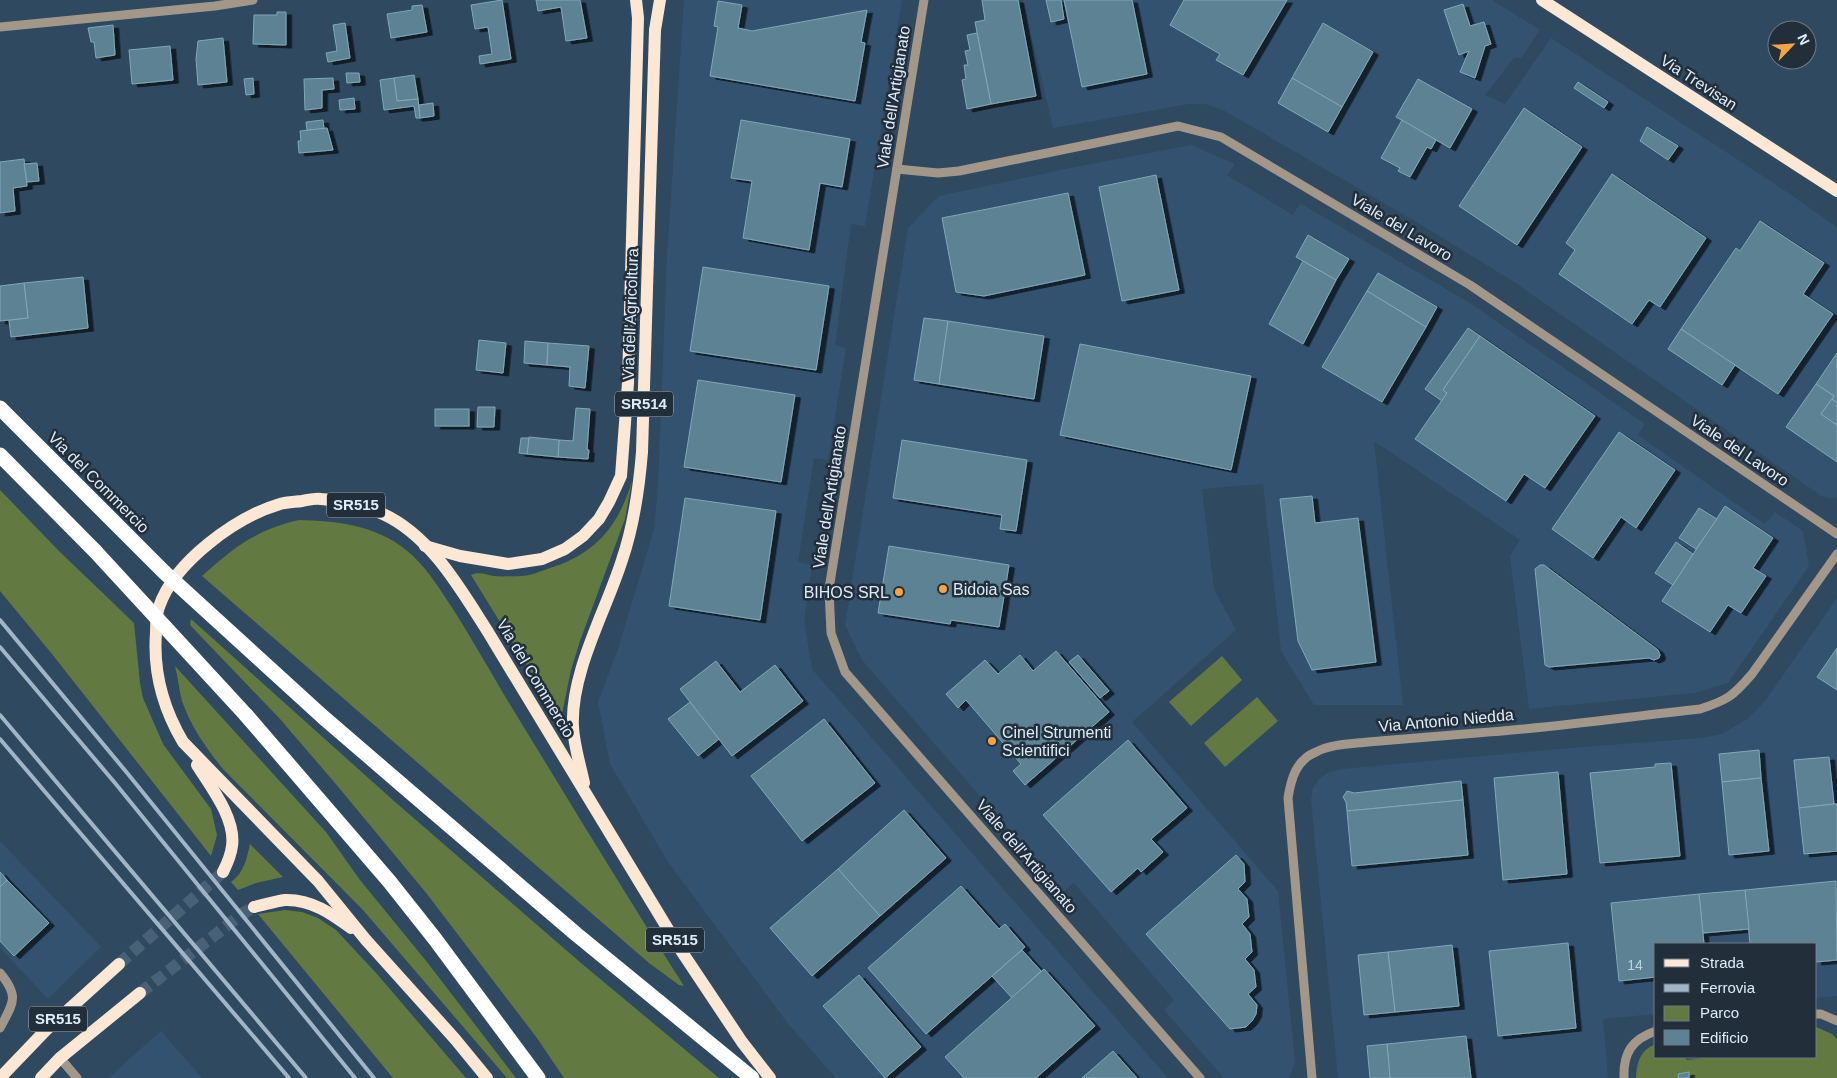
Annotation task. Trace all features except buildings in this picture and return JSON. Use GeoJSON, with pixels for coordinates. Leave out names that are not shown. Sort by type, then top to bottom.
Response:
{"type":"FeatureCollection","features":[{"type":"Feature","properties":{"kind":"highway","name":"Via del Commercio"},"geometry":{"type":"LineString","coordinates":[[0,408],[164,572],[323,717],[576,934],[752,1078]]}},
{"type":"Feature","properties":{"kind":"highway"},"geometry":{"type":"LineString","coordinates":[[0,455],[108,566],[246,715],[331,812],[435,938],[538,1078]]}},
{"type":"Feature","properties":{"kind":"main road","name":"Via dell'Agricoltura"},"geometry":{"type":"LineString","coordinates":[[425,546],[460,556],[508,564],[542,558],[564,549],[583,536],[599,519],[621,476],[630,317],[638,18],[636,0]]}},
{"type":"Feature","properties":{"kind":"main road","name":"Via dell'Agricoltura"},"geometry":{"type":"LineString","coordinates":[[588,797],[577,753],[573,726],[577,690],[586,656],[632,530],[639,492],[643,442],[655,30],[660,0]]}},
{"type":"Feature","properties":{"kind":"main road","name":"Via Trevisan"},"geometry":{"type":"LineString","coordinates":[[1542,0],[1837,191]]}},
{"type":"Feature","properties":{"kind":"main road","name":"Via del Commercio"},"geometry":{"type":"LineString","coordinates":[[487,1078],[455,1039],[366,940],[318,881],[182,742],[162,697],[154,652],[156,619],[159,606],[171,584],[193,556],[214,539],[239,522],[281,504],[320,498],[350,503],[384,515],[409,531],[425,546],[457,584],[712,997],[742,1042],[770,1078]]}},
{"type":"Feature","properties":{"kind":"main road","name":"SR515"},"geometry":{"type":"LineString","coordinates":[[182,742],[222,804],[232,832],[233,845],[229,859],[222,872]]}},
{"type":"Feature","properties":{"kind":"main road","name":"SR515"},"geometry":{"type":"LineString","coordinates":[[254,908],[285,900],[304,902],[319,907],[333,915],[366,940]]}},
{"type":"Feature","properties":{"kind":"main road","name":"SR515"},"geometry":{"type":"LineString","coordinates":[[0,1078],[46,1030],[119,964]]}},
{"type":"Feature","properties":{"kind":"main road","name":"SR515"},"geometry":{"type":"LineString","coordinates":[[41,1078],[60,1058],[140,993]]}},
{"type":"Feature","properties":{"kind":"street"},"geometry":{"type":"LineString","coordinates":[[0,27],[215,6],[253,0]]}},
{"type":"Feature","properties":{"kind":"street","name":"Viale dell'Artigianato"},"geometry":{"type":"LineString","coordinates":[[924,0],[829,589],[831,633],[845,672],[1200,1078]]}},
{"type":"Feature","properties":{"kind":"street","name":"Viale del Lavoro"},"geometry":{"type":"LineString","coordinates":[[897,169],[938,173],[959,170],[1178,126],[1222,137],[1470,285],[1837,534]]}},
{"type":"Feature","properties":{"kind":"street","name":"Via Antonio Niedda"},"geometry":{"type":"LineString","coordinates":[[1310,1076],[1288,798],[1295,771],[1304,760],[1314,752],[1337,746],[1480,733],[1700,709],[1722,702],[1737,691],[1752,674],[1837,554]]}},
{"type":"Feature","properties":{"kind":"street"},"geometry":{"type":"LineString","coordinates":[[0,973],[8,982],[14,994],[13,1002],[0,1028]]}},
{"type":"Feature","properties":{"kind":"street"},"geometry":{"type":"LineString","coordinates":[[1817,1014],[1837,1021]]}},
{"type":"Feature","properties":{"kind":"street"},"geometry":{"type":"LineString","coordinates":[[1624,1078],[1627,1055],[1634,1042],[1644,1035],[1654,1032]]}},
{"type":"Feature","properties":{"kind":"street"},"geometry":{"type":"LineString","coordinates":[[60,1058],[77,1078]]}},
{"type":"Feature","properties":{"kind":"shaded area"},"geometry":{"type":"Polygon","coordinates":[[[684,0],[902,0],[865,226],[851,224],[835,345],[846,348],[828,460],[814,458],[798,562],[812,565],[804,621],[812,669],[1168,1078],[836,1078],[789,1025],[668,862],[610,764],[598,702],[619,646],[654,529],[658,487],[667,256],[684,0]]]}},
{"type":"Feature","properties":{"kind":"shaded area"},"geometry":{"type":"Polygon","coordinates":[[[1023,0],[1492,0],[1540,30],[1521,58],[1514,58],[1485,95],[1505,104],[1551,38],[1775,184],[1837,227],[1837,498],[1832,499],[1820,495],[1514,282],[1420,224],[1223,110],[1205,104],[1189,104],[1053,128],[1023,0]]]}},
{"type":"Feature","properties":{"kind":"shaded area"},"geometry":{"type":"Polygon","coordinates":[[[1191,145],[1235,164],[1227,175],[1293,215],[1300,203],[1470,303],[1645,424],[1638,435],[1765,524],[1775,512],[1803,531],[1809,566],[1728,683],[1695,693],[1529,709],[1510,556],[1520,540],[1374,441],[1403,705],[1314,705],[1281,651],[1263,484],[1202,489],[1214,589],[1236,630],[1132,722],[1278,891],[1295,1062],[1289,1078],[1224,1078],[1164,1010],[1174,1000],[1074,883],[1063,892],[862,660],[845,625],[908,228],[939,196],[1191,145]]]}},
{"type":"Feature","properties":{"kind":"shaded area"},"geometry":{"type":"Polygon","coordinates":[[[1837,598],[1837,996],[1817,998],[1817,943],[1654,943],[1654,1014],[1603,1019],[1608,1078],[1338,1078],[1311,800],[1313,788],[1320,778],[1330,772],[1342,769],[1701,738],[1721,734],[1746,720],[1765,701],[1837,598]]]}},
{"type":"Feature","properties":{"kind":"shaded area"},"geometry":{"type":"Polygon","coordinates":[[[0,841],[101,947],[48,999],[0,948],[0,841]]]}},
{"type":"Feature","properties":{"kind":"shaded area"},"geometry":{"type":"Polygon","coordinates":[[[161,1031],[202,1078],[108,1078],[161,1031]]]}},
{"type":"Feature","properties":{"kind":"green space"},"geometry":{"type":"Polygon","coordinates":[[[632,481],[625,519],[571,670],[561,719],[471,575],[480,573],[497,576],[528,575],[538,573],[578,556],[602,537],[611,526],[626,498],[632,481]]]}},
{"type":"Feature","properties":{"kind":"green space"},"geometry":{"type":"Polygon","coordinates":[[[0,490],[59,551],[134,623],[143,698],[163,744],[211,809],[217,835],[211,856],[0,591],[0,490]]]}},
{"type":"Feature","properties":{"kind":"green space"},"geometry":{"type":"Polygon","coordinates":[[[299,520],[341,523],[382,535],[406,550],[425,569],[458,617],[684,986],[679,985],[649,963],[202,576],[235,548],[258,534],[299,520]]]}},
{"type":"Feature","properties":{"kind":"green space"},"geometry":{"type":"Polygon","coordinates":[[[191,619],[394,801],[581,963],[719,1078],[564,1078],[537,1038],[427,894],[280,719],[190,625],[191,619]]]}},
{"type":"Feature","properties":{"kind":"green space"},"geometry":{"type":"Polygon","coordinates":[[[1222,656],[1242,680],[1191,726],[1169,702],[1222,656]]]}},
{"type":"Feature","properties":{"kind":"green space"},"geometry":{"type":"Polygon","coordinates":[[[175,666],[326,832],[360,880],[427,962],[516,1078],[507,1078],[363,910],[223,769],[205,745],[190,720],[182,701],[175,666]]]}},
{"type":"Feature","properties":{"kind":"green space"},"geometry":{"type":"Polygon","coordinates":[[[1257,697],[1278,721],[1225,767],[1204,743],[1257,697]]]}},
{"type":"Feature","properties":{"kind":"green space"},"geometry":{"type":"Polygon","coordinates":[[[250,844],[283,877],[256,883],[238,890],[231,882],[242,870],[250,844]]]}},
{"type":"Feature","properties":{"kind":"green space"},"geometry":{"type":"Polygon","coordinates":[[[285,910],[302,912],[318,918],[336,930],[377,974],[466,1078],[393,1078],[258,914],[285,910]]]}},
{"type":"Feature","properties":{"kind":"green space"},"geometry":{"type":"Polygon","coordinates":[[[1817,1027],[1832,1034],[1837,1039],[1837,1078],[1636,1078],[1640,1057],[1654,1045],[1654,1058],[1685,1058],[1687,1060],[1704,1058],[1817,1058],[1817,1027]]]}},
{"type":"Feature","properties":{"kind":"tunnel"},"geometry":{"type":"LineString","coordinates":[[119,964],[223,872]]}},
{"type":"Feature","properties":{"kind":"tunnel"},"geometry":{"type":"LineString","coordinates":[[140,993],[242,914],[254,907]]}},
{"type":"Feature","properties":{"kind":"railway"},"geometry":{"type":"LineString","coordinates":[[0,620],[128,774],[374,1078]]}},
{"type":"Feature","properties":{"kind":"railway"},"geometry":{"type":"LineString","coordinates":[[0,647],[115,783],[355,1078]]}},
{"type":"Feature","properties":{"kind":"railway"},"geometry":{"type":"LineString","coordinates":[[0,715],[306,1078]]}},
{"type":"Feature","properties":{"kind":"railway"},"geometry":{"type":"LineString","coordinates":[[0,739],[289,1078]]}},
{"type":"Feature","properties":{"kind":"place","name":"Bidoia Sas"},"geometry":{"type":"Point","coordinates":[943,589]}},
{"type":"Feature","properties":{"kind":"place","name":"BIHOS SRL"},"geometry":{"type":"Point","coordinates":[899,592]}},
{"type":"Feature","properties":{"kind":"place","name":"Cinel Strumenti Scientifici"},"geometry":{"type":"Point","coordinates":[992,741]}}]}
